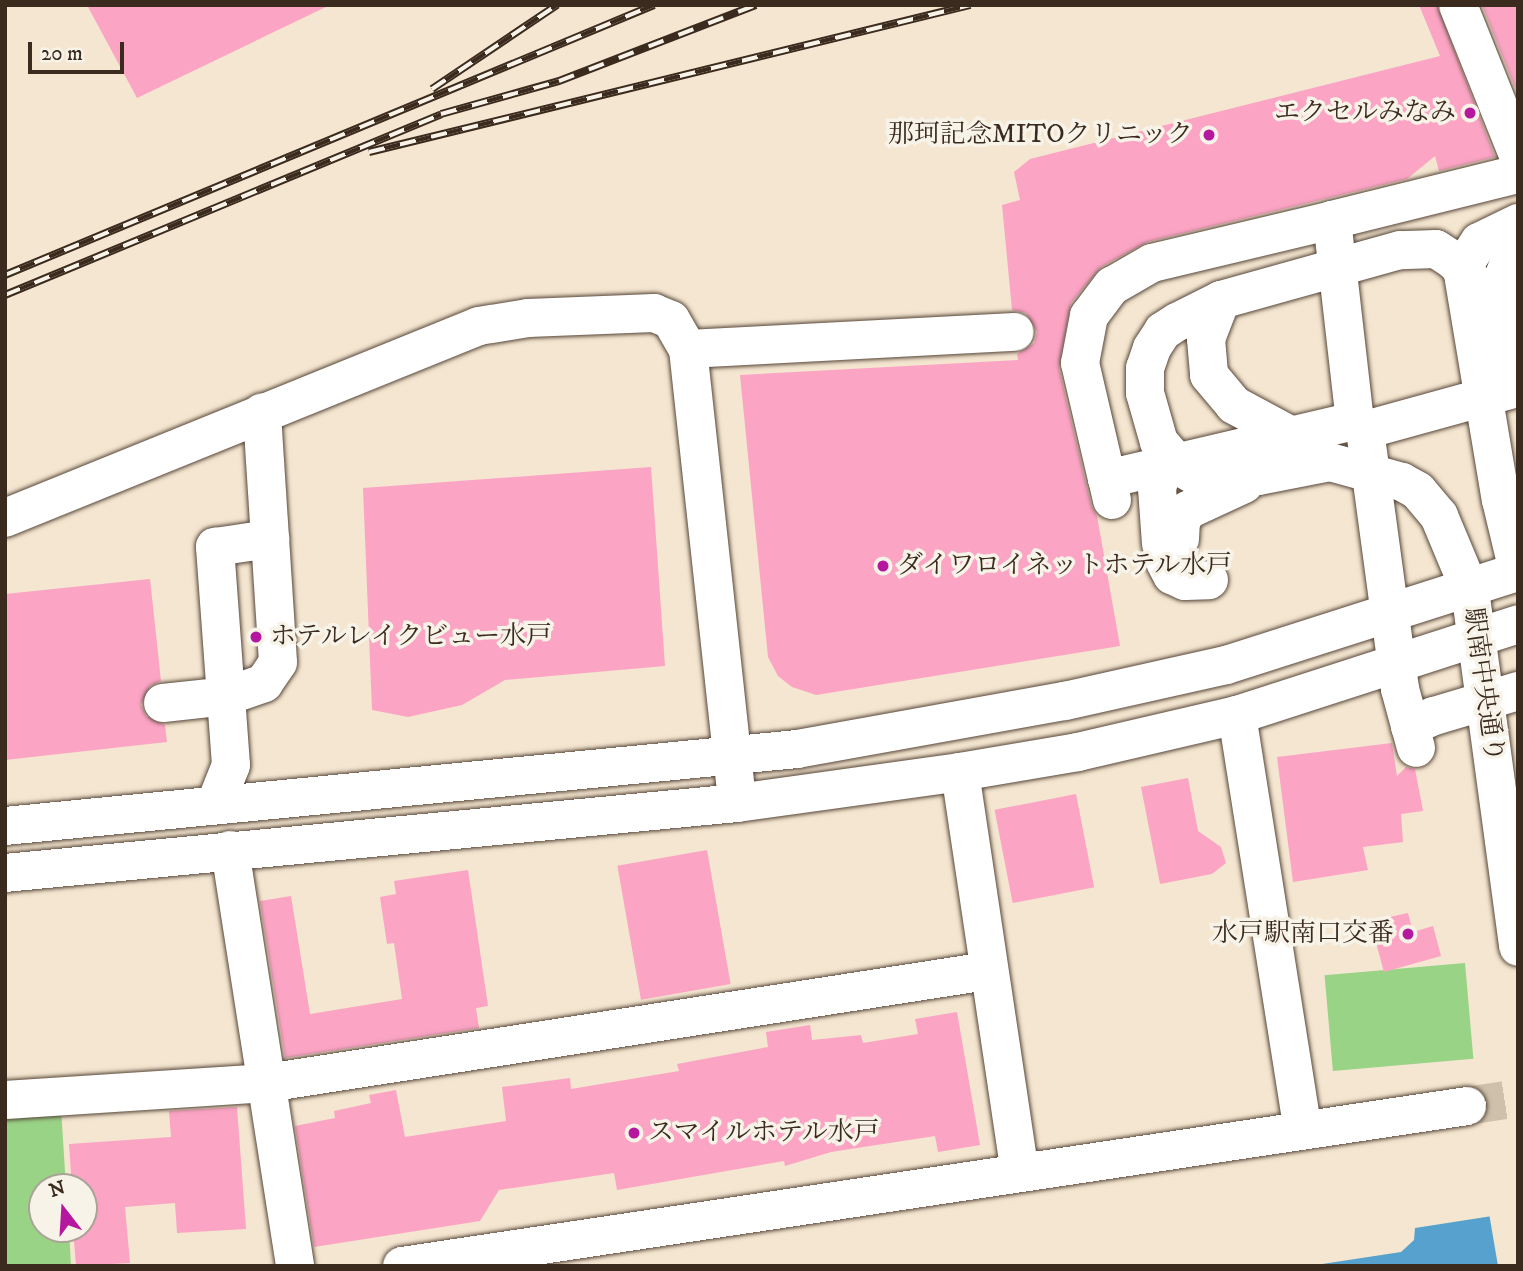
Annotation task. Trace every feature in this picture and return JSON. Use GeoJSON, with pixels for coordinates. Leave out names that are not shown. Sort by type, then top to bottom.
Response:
{"type":"FeatureCollection","features":[{"type":"Feature","properties":{"kind":"street"},"geometry":{"type":"LineString","coordinates":[[1458,5],[1518,155]]}},
{"type":"Feature","properties":{"kind":"street"},"geometry":{"type":"LineString","coordinates":[[1518,174],[1152,263],[1112,286],[1089,316],[1080,363],[1109,490],[1360,425],[1518,388]]}},
{"type":"Feature","properties":{"kind":"street"},"geometry":{"type":"LineString","coordinates":[[1332,220],[1400,689],[1413,738],[1434,716],[1518,691]]}},
{"type":"Feature","properties":{"kind":"street"},"geometry":{"type":"LineString","coordinates":[[5,826],[732,758],[1162,680],[1470,590],[1518,571],[1501,500],[1462,272],[1467,256],[1479,242],[1518,223]]}},
{"type":"Feature","properties":{"kind":"street"},"geometry":{"type":"LineString","coordinates":[[1518,239],[1503,278],[1502,312],[1518,380]]}},
{"type":"Feature","properties":{"kind":"street"},"geometry":{"type":"LineString","coordinates":[[1330,462],[1258,476],[1199,478],[1168,455],[1159,442],[1145,393],[1145,368],[1152,348],[1163,331],[1221,300],[1400,250],[1436,249],[1502,312]]}},
{"type":"Feature","properties":{"kind":"street"},"geometry":{"type":"LineString","coordinates":[[1221,300],[1210,320],[1205,357],[1218,390],[1234,405],[1330,462]]}},
{"type":"Feature","properties":{"kind":"street"},"geometry":{"type":"LineString","coordinates":[[5,518],[418,347],[479,326],[528,318],[654,313],[671,320],[688,349],[737,803]]}},
{"type":"Feature","properties":{"kind":"street"},"geometry":{"type":"LineString","coordinates":[[688,349],[1014,332]]}},
{"type":"Feature","properties":{"kind":"street"},"geometry":{"type":"LineString","coordinates":[[163,703],[227,696],[264,683],[278,662],[262,413]]}},
{"type":"Feature","properties":{"kind":"street"},"geometry":{"type":"LineString","coordinates":[[1168,455],[1157,488],[1173,550],[1181,521],[1188,510],[1258,476]]}},
{"type":"Feature","properties":{"kind":"street","name":"駅南中央通り"},"geometry":{"type":"LineString","coordinates":[[1330,462],[1381,474],[1418,491],[1451,539],[1470,590],[1518,947]]}},
{"type":"Feature","properties":{"kind":"street"},"geometry":{"type":"LineString","coordinates":[[215,805],[231,765],[215,548],[270,539]]}},
{"type":"Feature","properties":{"kind":"street"},"geometry":{"type":"LineString","coordinates":[[5,873],[737,803],[960,772],[1077,752],[1237,715],[1477,640],[1518,624]]}},
{"type":"Feature","properties":{"kind":"street"},"geometry":{"type":"LineString","coordinates":[[1237,715],[1303,1130]]}},
{"type":"Feature","properties":{"kind":"street"},"geometry":{"type":"LineString","coordinates":[[960,772],[987,971],[1020,1173]]}},
{"type":"Feature","properties":{"kind":"street"},"geometry":{"type":"LineString","coordinates":[[230,850],[295,1266]]}},
{"type":"Feature","properties":{"kind":"street"},"geometry":{"type":"LineString","coordinates":[[5,1100],[267,1083],[987,971]]}},
{"type":"Feature","properties":{"kind":"street"},"geometry":{"type":"LineString","coordinates":[[402,1266],[1467,1106]]}},
{"type":"Feature","properties":{"kind":"green space"},"geometry":{"type":"Polygon","coordinates":[[[1465,963],[1473,1059],[1333,1071],[1325,975],[1465,963]]]}},
{"type":"Feature","properties":{"kind":"green space"},"geometry":{"type":"Polygon","coordinates":[[[61,1108],[65,1173],[28,1173],[28,1243],[70,1243],[71,1266],[5,1266],[5,1111],[61,1108]]]}},
{"type":"Feature","properties":{"kind":"water"},"geometry":{"type":"Polygon","coordinates":[[[1518,1212],[1518,1266],[1309,1266],[1401,1252],[1414,1240],[1415,1228],[1518,1212]]]}},
{"type":"Feature","properties":{"kind":"pier"},"geometry":{"type":"Polygon","coordinates":[[[1518,1208],[1518,1266],[1498,1266],[1489,1213],[1518,1208]]]}},
{"type":"Feature","properties":{"kind":"building"},"geometry":{"type":"Polygon","coordinates":[[[87,5],[330,5],[137,98],[87,5]]]}},
{"type":"Feature","properties":{"kind":"building"},"geometry":{"type":"Polygon","coordinates":[[[1419,5],[1437,5],[1495,157],[1439,171],[1435,156],[1407,179],[1147,242],[1101,267],[1071,303],[1059,368],[1091,505],[1097,516],[1120,646],[816,695],[792,687],[778,676],[768,657],[740,375],[1018,360],[1017,354],[1034,343],[1037,332],[1026,313],[1012,310],[1002,205],[1020,200],[1014,172],[1030,159],[1440,56],[1419,5]]]}},
{"type":"Feature","properties":{"kind":"building"},"geometry":{"type":"Polygon","coordinates":[[[1482,5],[1518,5],[1518,95],[1482,5]]]}},
{"type":"Feature","properties":{"kind":"building"},"geometry":{"type":"Polygon","coordinates":[[[651,467],[665,666],[505,680],[462,705],[408,717],[372,710],[363,488],[651,467]]]}},
{"type":"Feature","properties":{"kind":"building"},"geometry":{"type":"Polygon","coordinates":[[[150,579],[161,681],[150,686],[141,705],[146,716],[165,725],[167,742],[5,760],[5,594],[150,579]]]}},
{"type":"Feature","properties":{"kind":"building"},"geometry":{"type":"Polygon","coordinates":[[[1392,743],[1397,776],[1406,767],[1415,769],[1423,811],[1401,814],[1403,842],[1363,847],[1368,870],[1293,882],[1277,757],[1392,743]]]}},
{"type":"Feature","properties":{"kind":"building"},"geometry":{"type":"Polygon","coordinates":[[[1188,778],[1198,831],[1221,847],[1226,863],[1212,874],[1160,884],[1141,787],[1188,778]]]}},
{"type":"Feature","properties":{"kind":"building"},"geometry":{"type":"Polygon","coordinates":[[[1076,794],[1094,887],[1013,903],[995,810],[1076,794]]]}},
{"type":"Feature","properties":{"kind":"building"},"geometry":{"type":"Polygon","coordinates":[[[707,850],[731,984],[641,1000],[617,866],[707,850]]]}},
{"type":"Feature","properties":{"kind":"building"},"geometry":{"type":"Polygon","coordinates":[[[468,870],[488,1006],[476,1008],[479,1028],[285,1058],[260,901],[291,896],[310,1014],[402,999],[394,943],[387,944],[380,897],[396,894],[394,881],[468,870]]]}},
{"type":"Feature","properties":{"kind":"building","name":"水戸駅南口交番"},"geometry":{"type":"Polygon","coordinates":[[[1408,913],[1413,932],[1433,926],[1441,956],[1384,972],[1375,939],[1381,937],[1376,920],[1408,913]]]}},
{"type":"Feature","properties":{"kind":"building"},"geometry":{"type":"Polygon","coordinates":[[[957,1012],[980,1145],[938,1152],[935,1136],[831,1152],[785,1166],[784,1161],[617,1190],[614,1173],[499,1190],[480,1221],[314,1247],[295,1126],[335,1118],[334,1111],[371,1103],[369,1095],[396,1090],[405,1137],[506,1121],[502,1087],[570,1078],[571,1089],[679,1071],[677,1064],[768,1047],[766,1032],[810,1025],[812,1040],[861,1035],[863,1043],[918,1034],[915,1019],[957,1012]]]}},
{"type":"Feature","properties":{"kind":"building"},"geometry":{"type":"Polygon","coordinates":[[[237,1107],[246,1229],[177,1233],[175,1203],[125,1207],[130,1263],[76,1266],[74,1243],[98,1243],[98,1173],[71,1173],[69,1144],[171,1137],[169,1111],[237,1107]]]}},
{"type":"Feature","properties":{"kind":"tunnel"},"geometry":{"type":"LineString","coordinates":[[1467,1106],[1518,1098]]}},
{"type":"Feature","properties":{"kind":"railway"},"geometry":{"type":"LineString","coordinates":[[432,89],[557,5]]}},
{"type":"Feature","properties":{"kind":"railway"},"geometry":{"type":"LineString","coordinates":[[5,275],[654,5]]}},
{"type":"Feature","properties":{"kind":"railway"},"geometry":{"type":"LineString","coordinates":[[5,295],[441,114],[559,81],[756,5]]}},
{"type":"Feature","properties":{"kind":"railway"},"geometry":{"type":"LineString","coordinates":[[369,152],[970,5]]}},
{"type":"Feature","properties":{"kind":"place","name":"エクセルみなみ"},"geometry":{"type":"Point","coordinates":[1470,113]}},
{"type":"Feature","properties":{"kind":"place","name":"那珂記念MITOクリニック"},"geometry":{"type":"Point","coordinates":[1209,135]}},
{"type":"Feature","properties":{"kind":"place","name":"ダイワロイネットホテル水戸"},"geometry":{"type":"Point","coordinates":[883,566]}},
{"type":"Feature","properties":{"kind":"place","name":"ホテルレイクビュー水戸"},"geometry":{"type":"Point","coordinates":[256,637]}},
{"type":"Feature","properties":{"kind":"place","name":"水戸駅南口交番"},"geometry":{"type":"Point","coordinates":[1408,934]}},
{"type":"Feature","properties":{"kind":"place","name":"スマイルホテル水戸"},"geometry":{"type":"Point","coordinates":[634,1133]}}]}
